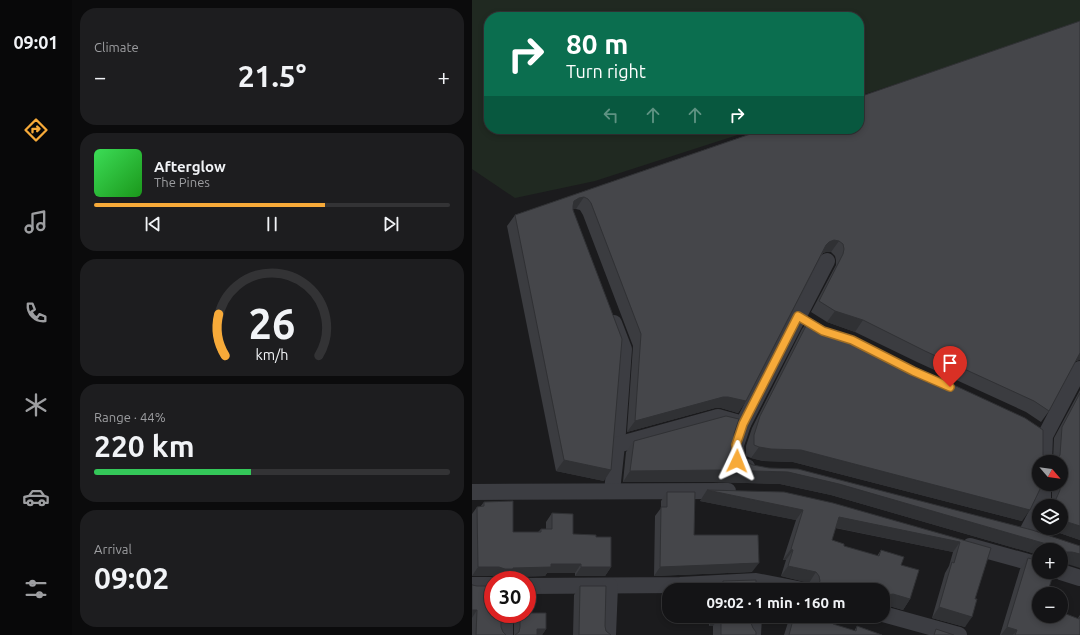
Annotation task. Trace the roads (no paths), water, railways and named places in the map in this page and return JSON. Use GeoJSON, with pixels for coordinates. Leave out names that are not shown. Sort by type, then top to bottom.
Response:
{"type":"FeatureCollection","features":[{"type":"Feature","properties":{"kind":"street"},"geometry":{"type":"LineString","coordinates":[[761,470],[743,467],[737,461],[736,445],[743,424],[805,320],[827,261]]}},
{"type":"Feature","properties":{"kind":"street"},"geometry":{"type":"LineString","coordinates":[[610,312],[624,349],[612,491]]}},
{"type":"Feature","properties":{"kind":"street"},"geometry":{"type":"LineString","coordinates":[[1043,455],[1039,432],[1080,369]]}},
{"type":"Feature","properties":{"kind":"street"},"geometry":{"type":"LineString","coordinates":[[617,446],[718,417],[743,424]]}},
{"type":"Feature","properties":{"kind":"street"},"geometry":{"type":"LineString","coordinates":[[472,492],[742,492]]}},
{"type":"Feature","properties":{"kind":"street"},"geometry":{"type":"LineString","coordinates":[[1032,516],[1020,530],[1032,534]]}},
{"type":"Feature","properties":{"kind":"street"},"geometry":{"type":"LineString","coordinates":[[1036,535],[1042,537]]}},
{"type":"Feature","properties":{"kind":"street"},"geometry":{"type":"LineString","coordinates":[[954,542],[1032,563]]}},
{"type":"Feature","properties":{"kind":"street"},"geometry":{"type":"LineString","coordinates":[[1068,574],[1080,578]]}},
{"type":"Feature","properties":{"kind":"street"},"geometry":{"type":"LineString","coordinates":[[472,585],[484,585]]}},
{"type":"Feature","properties":{"kind":"street"},"geometry":{"type":"LineString","coordinates":[[536,586],[662,585]]}},
{"type":"Feature","properties":{"kind":"street"},"geometry":{"type":"LineString","coordinates":[[608,635],[610,586]]}},
{"type":"Feature","properties":{"kind":"street"},"geometry":{"type":"LineString","coordinates":[[890,616],[959,635]]}},
{"type":"Feature","properties":{"kind":"street"},"geometry":{"type":"LineString","coordinates":[[505,623],[505,635]]}},
{"type":"Feature","properties":{"kind":"street"},"geometry":{"type":"LineString","coordinates":[[753,635],[754,623]]}}]}
